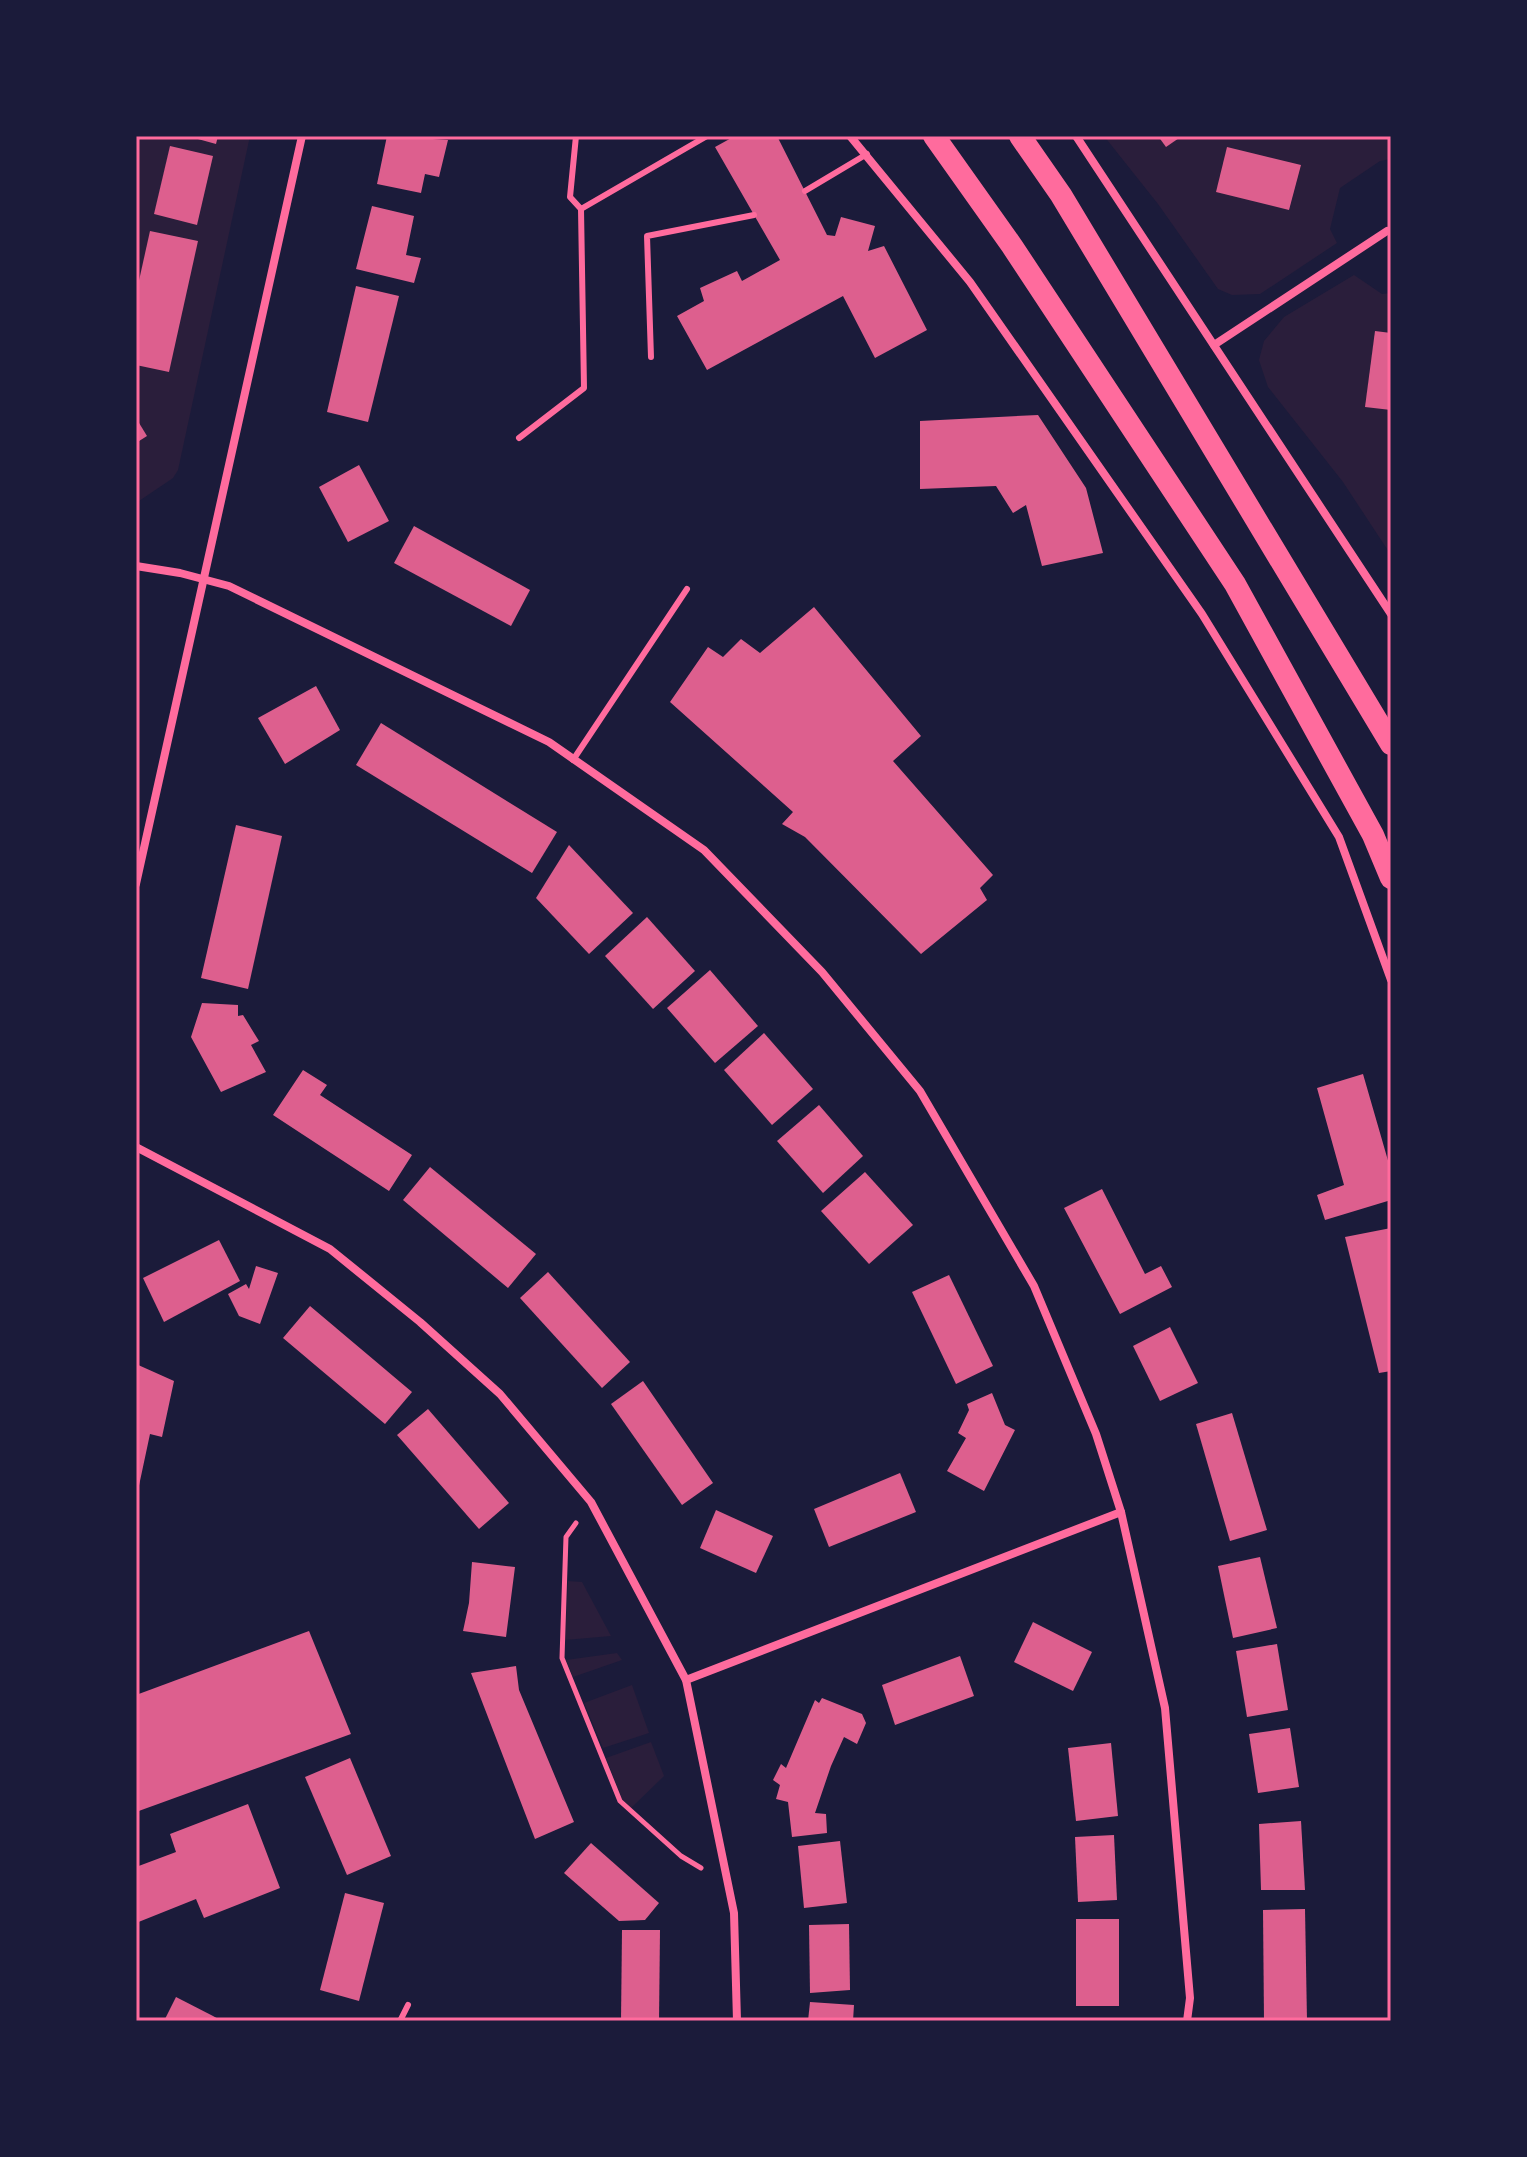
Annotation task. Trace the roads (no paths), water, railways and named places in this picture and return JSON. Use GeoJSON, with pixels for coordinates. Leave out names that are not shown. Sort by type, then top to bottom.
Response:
{"type":"FeatureCollection","features":[{"type":"Feature","properties":{"kind":"highway"},"geometry":{"type":"LineString","coordinates":[[934,136],[1012,246],[1235,584],[1373,835],[1391,878]]}},
{"type":"Feature","properties":{"kind":"highway"},"geometry":{"type":"LineString","coordinates":[[1020,136],[1085,234],[1391,744]]}},
{"type":"Feature","properties":{"kind":"street"},"geometry":{"type":"LineString","coordinates":[[136,884],[302,136]]}},
{"type":"Feature","properties":{"kind":"street"},"geometry":{"type":"LineString","coordinates":[[850,136],[970,282],[1202,614],[1339,837],[1391,980]]}},
{"type":"Feature","properties":{"kind":"street"},"geometry":{"type":"LineString","coordinates":[[1076,136],[1391,614]]}},
{"type":"Feature","properties":{"kind":"street"},"geometry":{"type":"LineString","coordinates":[[1214,345],[1387,231]]}},
{"type":"Feature","properties":{"kind":"street"},"geometry":{"type":"LineString","coordinates":[[136,566],[180,573],[229,586],[549,742],[704,850],[822,972],[920,1091],[1034,1286],[1096,1434],[1121,1512],[1165,1708],[1190,1998],[1187,2021]]}},
{"type":"Feature","properties":{"kind":"street"},"geometry":{"type":"LineString","coordinates":[[136,1147],[330,1249],[420,1322],[500,1394],[591,1502],[686,1680],[734,1913],[737,2021]]}},
{"type":"Feature","properties":{"kind":"street"},"geometry":{"type":"LineString","coordinates":[[686,1680],[1121,1512]]}},
{"type":"Feature","properties":{"kind":"lane"},"geometry":{"type":"LineString","coordinates":[[519,438],[584,388],[581,209],[570,197],[576,136]]}},
{"type":"Feature","properties":{"kind":"lane"},"geometry":{"type":"LineString","coordinates":[[581,209],[707,136]]}},
{"type":"Feature","properties":{"kind":"lane"},"geometry":{"type":"LineString","coordinates":[[805,191],[867,154]]}},
{"type":"Feature","properties":{"kind":"lane"},"geometry":{"type":"LineString","coordinates":[[651,357],[647,236],[754,215]]}},
{"type":"Feature","properties":{"kind":"lane"},"geometry":{"type":"LineString","coordinates":[[573,760],[687,589]]}},
{"type":"Feature","properties":{"kind":"lane"},"geometry":{"type":"LineString","coordinates":[[400,2021],[408,2005]]}}]}
